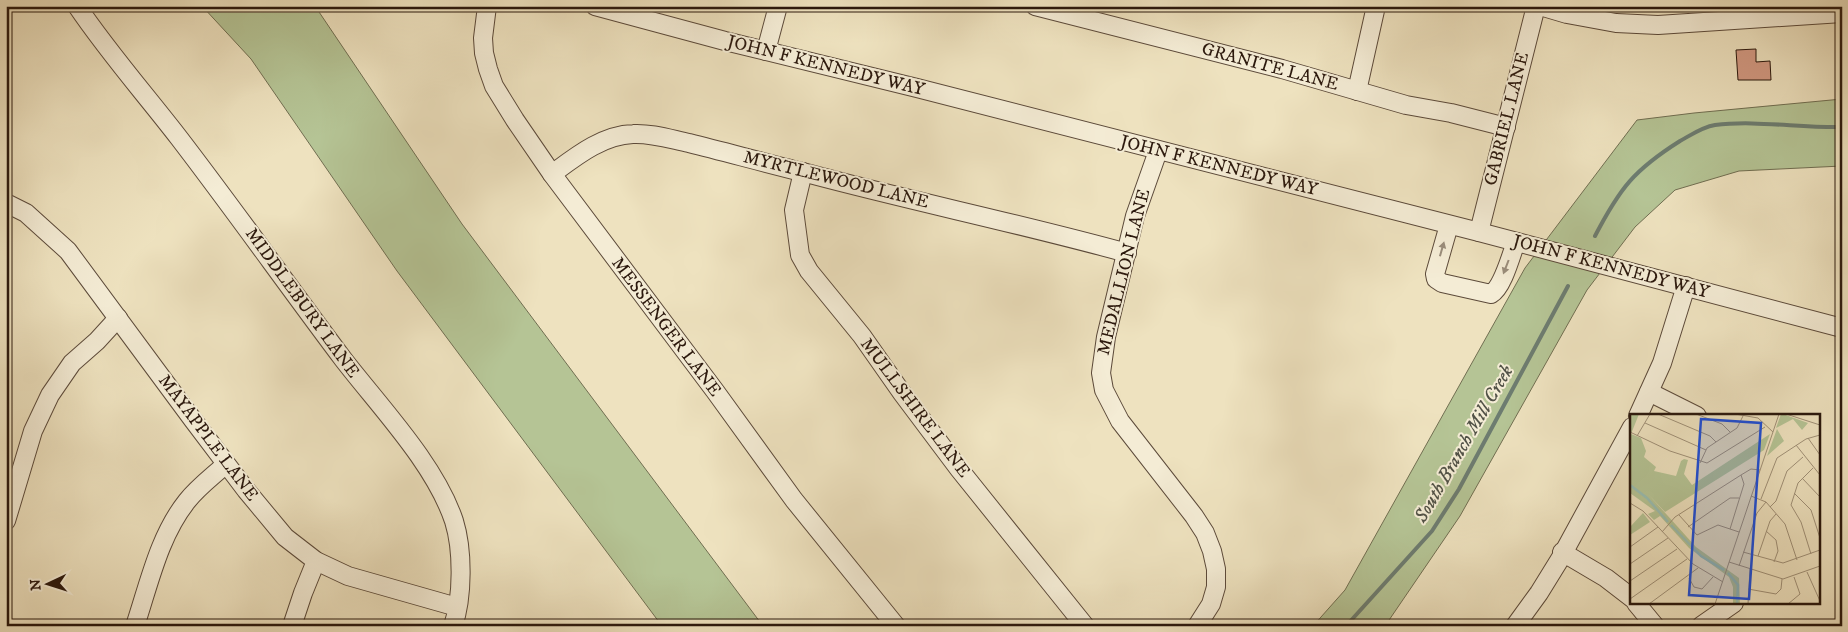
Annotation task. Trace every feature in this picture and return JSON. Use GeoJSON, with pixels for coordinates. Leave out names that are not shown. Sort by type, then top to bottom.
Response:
{"type":"FeatureCollection","features":[{"type":"Feature","properties":{"kind":"street","name":"MIDDLEBURY LANE"},"geometry":{"type":"LineString","coordinates":[[77,6],[118,62],[179,137],[257,240],[320,329],[408,442],[435,482],[454,522],[458,542],[460,583],[453,626]]}},
{"type":"Feature","properties":{"kind":"street","name":"MESSENGER LANE"},"geometry":{"type":"LineString","coordinates":[[487,6],[483,38],[484,53],[494,86],[552,174],[715,391],[794,500],[896,626]]}},
{"type":"Feature","properties":{"kind":"street","name":"JOHN F KENNEDY WAY"},"geometry":{"type":"LineString","coordinates":[[595,6],[725,41],[1479,232],[1842,328]]}},
{"type":"Feature","properties":{"kind":"street"},"geometry":{"type":"LineString","coordinates":[[766,50],[778,6]]}},
{"type":"Feature","properties":{"kind":"street","name":"GRANITE LANE"},"geometry":{"type":"LineString","coordinates":[[1035,6],[1282,69],[1357,92],[1506,127]]}},
{"type":"Feature","properties":{"kind":"street"},"geometry":{"type":"LineString","coordinates":[[1357,92],[1376,6]]}},
{"type":"Feature","properties":{"kind":"street"},"geometry":{"type":"LineString","coordinates":[[1538,6],[1567,14],[1616,23],[1658,24],[1744,13],[1842,13]]}},
{"type":"Feature","properties":{"kind":"street","name":"GABRIEL LANE"},"geometry":{"type":"LineString","coordinates":[[1479,232],[1538,6]]}},
{"type":"Feature","properties":{"kind":"street","name":"MYRTLEWOOD LANE"},"geometry":{"type":"LineString","coordinates":[[552,174],[584,150],[616,137],[632,134],[667,138],[1127,253]]}},
{"type":"Feature","properties":{"kind":"street","name":"MEDALLION LANE"},"geometry":{"type":"LineString","coordinates":[[1158,151],[1140,199],[1102,355],[1101,373],[1108,398],[1120,421],[1194,516],[1205,533],[1212,551],[1216,569],[1216,587],[1211,604],[1197,626]]}},
{"type":"Feature","properties":{"kind":"street","name":"MULLSHIRE LANE"},"geometry":{"type":"LineString","coordinates":[[803,172],[794,210],[800,255],[808,271],[862,336],[959,469],[1085,626]]}},
{"type":"Feature","properties":{"kind":"street","name":"MAYAPPLE LANE"},"geometry":{"type":"LineString","coordinates":[[6,203],[26,213],[68,251],[226,464],[285,537],[316,562],[356,579],[457,607]]}},
{"type":"Feature","properties":{"kind":"street"},"geometry":{"type":"LineString","coordinates":[[1449,225],[1435,274],[1436,279],[1442,283],[1491,294],[1495,291],[1505,271],[1516,242]]}},
{"type":"Feature","properties":{"kind":"street"},"geometry":{"type":"LineString","coordinates":[[1639,414],[1662,363],[1686,286]]}},
{"type":"Feature","properties":{"kind":"street"},"geometry":{"type":"LineString","coordinates":[[6,521],[33,431],[50,395],[72,363],[97,341],[118,318]]}},
{"type":"Feature","properties":{"kind":"street"},"geometry":{"type":"LineString","coordinates":[[1649,392],[1693,414]]}},
{"type":"Feature","properties":{"kind":"street"},"geometry":{"type":"LineString","coordinates":[[1515,626],[1539,593],[1580,523],[1630,431]]}},
{"type":"Feature","properties":{"kind":"street"},"geometry":{"type":"LineString","coordinates":[[136,626],[147,588],[168,531],[195,491],[226,464]]}},
{"type":"Feature","properties":{"kind":"street"},"geometry":{"type":"LineString","coordinates":[[1562,552],[1606,578],[1630,596]]}},
{"type":"Feature","properties":{"kind":"street"},"geometry":{"type":"LineString","coordinates":[[292,626],[303,592],[316,562]]}},
{"type":"Feature","properties":{"kind":"street"},"geometry":{"type":"LineString","coordinates":[[1637,604],[1655,626]]}},
{"type":"Feature","properties":{"kind":"street"},"geometry":{"type":"LineString","coordinates":[[1701,626],[1733,604]]}},
{"type":"Feature","properties":{"kind":"green space"},"geometry":{"type":"Polygon","coordinates":[[[202,6],[315,6],[462,224],[763,626],[662,626],[397,271],[251,59],[202,6]]]}},
{"type":"Feature","properties":{"kind":"green space"},"geometry":{"type":"Polygon","coordinates":[[[1842,99],[1842,166],[1739,171],[1675,190],[1635,227],[1587,290],[1460,516],[1385,626],[1313,626],[1345,590],[1525,268],[1637,120],[1842,99]]]}},
{"type":"Feature","properties":{"kind":"building"},"geometry":{"type":"Polygon","coordinates":[[[1756,49],[1756,62],[1770,61],[1771,80],[1738,80],[1736,50],[1756,49]]]}},
{"type":"Feature","properties":{"kind":"waterway","name":"South Branch Mill Creek"},"geometry":{"type":"LineString","coordinates":[[1595,236],[1612,205],[1639,171],[1664,151],[1701,129],[1715,125],[1746,123],[1842,127]]}},
{"type":"Feature","properties":{"kind":"waterway","name":"South Branch Mill Creek"},"geometry":{"type":"LineString","coordinates":[[1346,626],[1432,531],[1459,489],[1568,286]]}}]}
